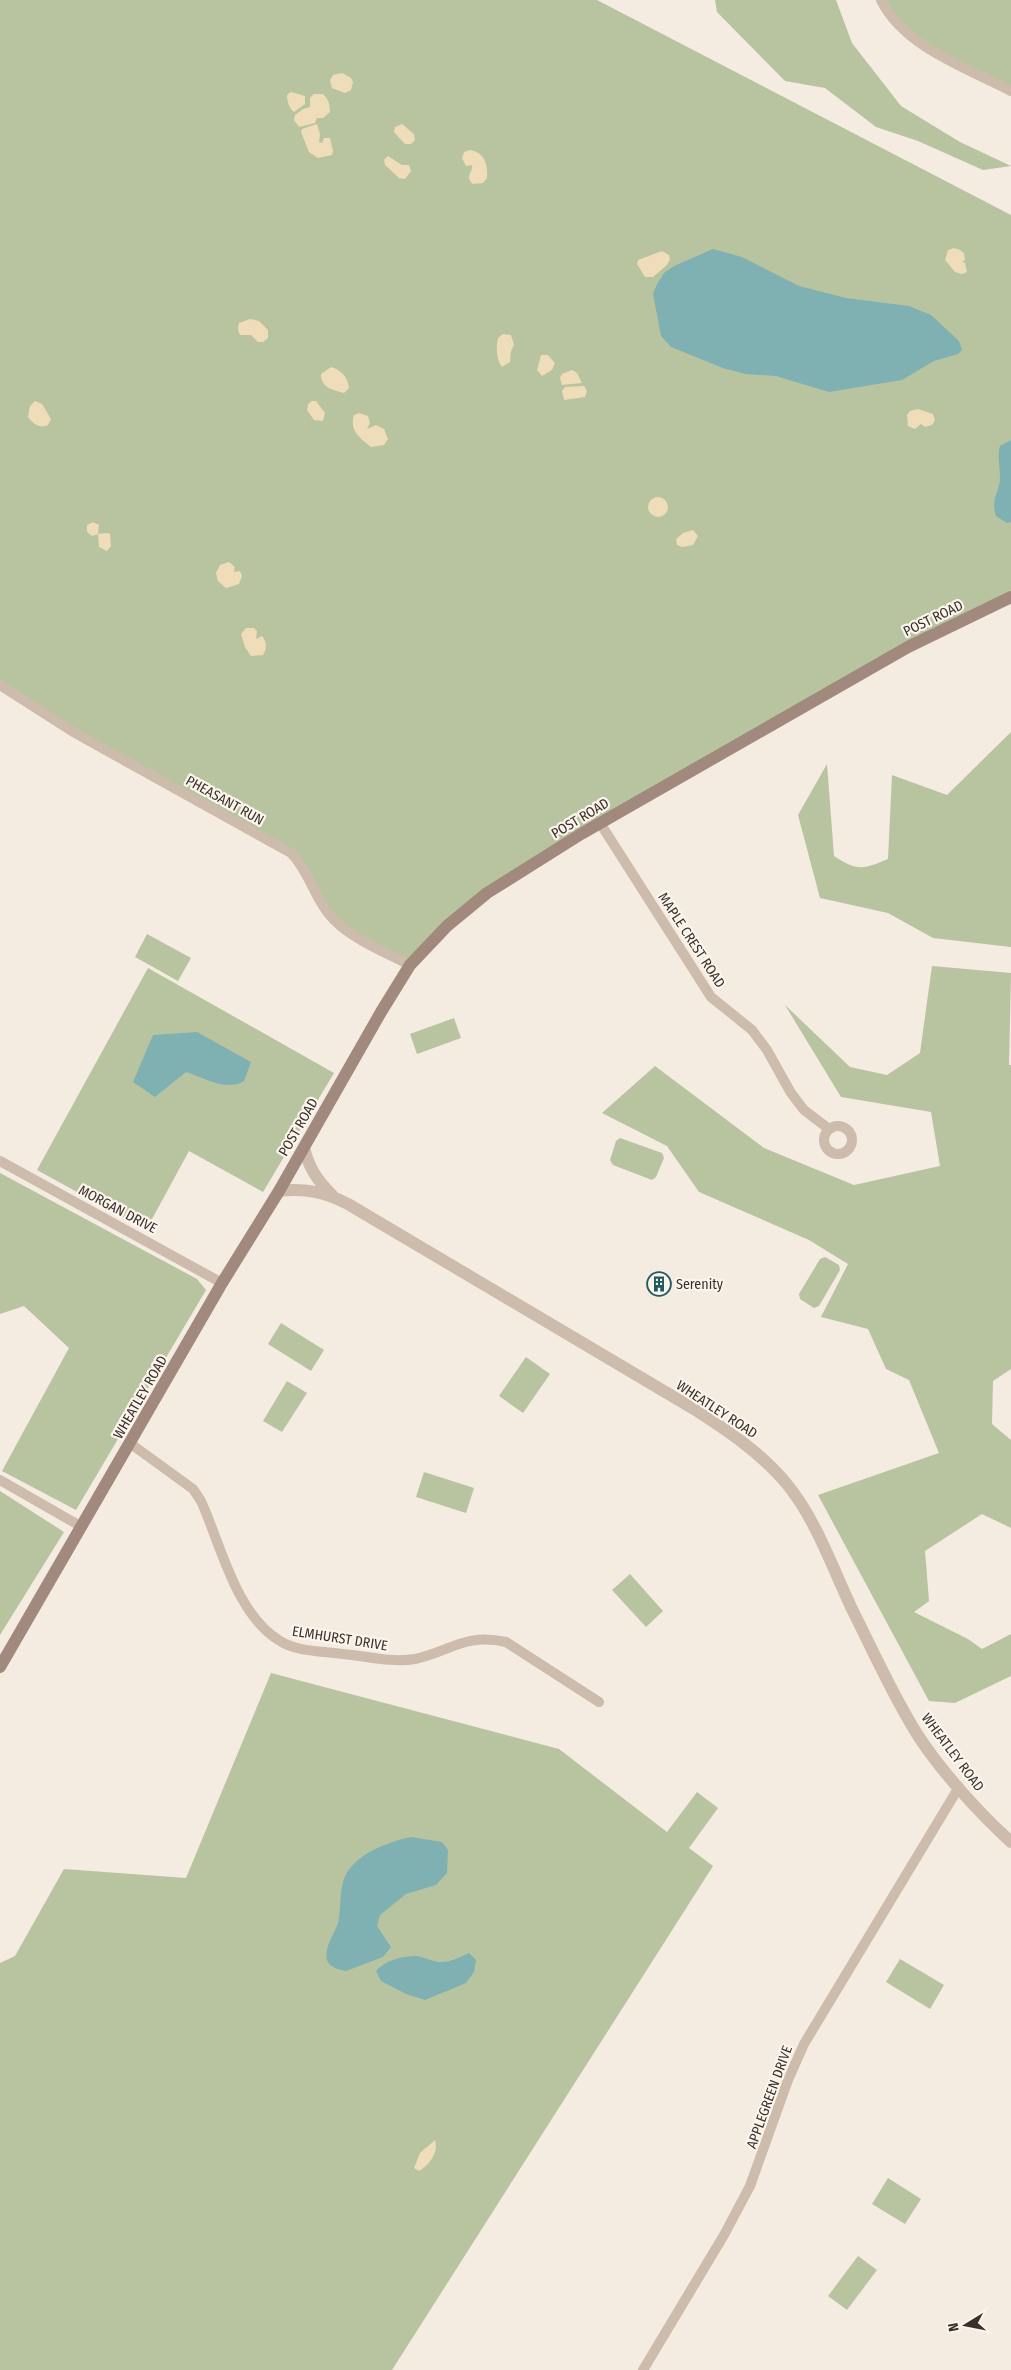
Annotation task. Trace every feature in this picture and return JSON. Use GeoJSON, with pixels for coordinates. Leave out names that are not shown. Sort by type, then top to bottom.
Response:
{"type":"FeatureCollection","features":[{"type":"Feature","properties":{"kind":"main road","name":"POST ROAD"},"geometry":{"type":"LineString","coordinates":[[279,1190],[410,965],[447,926],[487,894],[600,823],[908,647],[1011,597]]}},
{"type":"Feature","properties":{"kind":"main road","name":"WHEATLEY ROAD"},"geometry":{"type":"LineString","coordinates":[[0,1667],[131,1444],[222,1283],[279,1190]]}},
{"type":"Feature","properties":{"kind":"street"},"geometry":{"type":"LineString","coordinates":[[881,0],[893,21],[922,45],[1011,91]]}},
{"type":"Feature","properties":{"kind":"street","name":"PHEASANT RUN"},"geometry":{"type":"LineString","coordinates":[[0,685],[75,733],[291,853],[302,864],[320,900],[334,920],[358,937],[410,965]]}},
{"type":"Feature","properties":{"kind":"street","name":"MAPLE CREST ROAD"},"geometry":{"type":"LineString","coordinates":[[600,823],[711,997],[752,1030],[767,1050],[791,1093],[804,1110],[829,1128]]}},
{"type":"Feature","properties":{"kind":"street","name":"WHEATLEY ROAD"},"geometry":{"type":"LineString","coordinates":[[304,1148],[308,1163],[318,1181],[334,1196],[694,1410],[731,1433],[762,1458],[787,1484],[810,1517],[892,1691],[918,1735],[989,1822],[1011,1842]]}},
{"type":"Feature","properties":{"kind":"street","name":"MORGAN DRIVE"},"geometry":{"type":"LineString","coordinates":[[0,1161],[222,1283]]}},
{"type":"Feature","properties":{"kind":"street","name":"WHEATLEY ROAD"},"geometry":{"type":"LineString","coordinates":[[279,1190],[309,1189],[334,1196]]}},
{"type":"Feature","properties":{"kind":"street","name":"ELMHURST DRIVE"},"geometry":{"type":"LineString","coordinates":[[131,1444],[193,1489],[201,1501],[244,1602],[264,1628],[281,1642],[301,1648],[396,1660],[414,1659],[469,1640],[493,1639],[506,1642],[600,1702]]}},
{"type":"Feature","properties":{"kind":"street"},"geometry":{"type":"LineString","coordinates":[[0,1480],[82,1527]]}},
{"type":"Feature","properties":{"kind":"street","name":"APPLEGREEN DRIVE"},"geometry":{"type":"LineString","coordinates":[[643,2370],[713,2254],[750,2186],[788,2080],[804,2044],[959,1787]]}},
{"type":"Feature","properties":{"kind":"green space"},"geometry":{"type":"Polygon","coordinates":[[[0,0],[597,0],[1011,215],[1011,597],[948,626],[487,893],[410,965],[334,920],[302,864],[0,685],[0,0]]]}},
{"type":"Feature","properties":{"kind":"green space"},"geometry":{"type":"Polygon","coordinates":[[[715,0],[836,0],[852,43],[901,106],[960,142],[1011,166],[983,170],[918,141],[876,127],[825,88],[785,81],[717,12],[715,0]]]}},
{"type":"Feature","properties":{"kind":"green space"},"geometry":{"type":"Polygon","coordinates":[[[886,0],[1011,0],[1011,88],[926,44],[897,19],[886,0]]]}},
{"type":"Feature","properties":{"kind":"green space"},"geometry":{"type":"Polygon","coordinates":[[[1011,732],[1011,947],[933,938],[888,913],[820,898],[798,815],[827,764],[834,856],[848,864],[866,867],[888,859],[892,775],[947,795],[1011,732]]]}},
{"type":"Feature","properties":{"kind":"green space"},"geometry":{"type":"Polygon","coordinates":[[[147,934],[191,958],[178,981],[135,957],[147,934]]]}},
{"type":"Feature","properties":{"kind":"green space"},"geometry":{"type":"Polygon","coordinates":[[[932,966],[1011,973],[1009,1065],[1011,1065],[1011,1369],[993,1381],[992,1424],[1011,1440],[1011,1528],[982,1514],[925,1551],[929,1601],[914,1612],[968,1639],[982,1649],[1011,1634],[1011,1676],[955,1703],[929,1701],[818,1495],[939,1453],[909,1380],[886,1369],[868,1329],[821,1317],[848,1264],[809,1240],[699,1192],[667,1146],[602,1113],[655,1066],[764,1148],[854,1185],[940,1166],[931,1112],[841,1097],[785,1005],[850,1067],[887,1075],[920,1053],[932,966]]]}},
{"type":"Feature","properties":{"kind":"green space"},"geometry":{"type":"Polygon","coordinates":[[[148,968],[334,1073],[263,1192],[189,1151],[146,1230],[37,1170],[148,968]]]}},
{"type":"Feature","properties":{"kind":"green space"},"geometry":{"type":"Polygon","coordinates":[[[454,1018],[461,1038],[417,1054],[410,1034],[454,1018]]]}},
{"type":"Feature","properties":{"kind":"green space"},"geometry":{"type":"Polygon","coordinates":[[[620,1138],[662,1153],[664,1158],[656,1177],[652,1180],[613,1165],[610,1160],[616,1141],[620,1138]]]}},
{"type":"Feature","properties":{"kind":"green space"},"geometry":{"type":"Polygon","coordinates":[[[0,1173],[197,1279],[206,1290],[76,1510],[2,1471],[69,1348],[24,1306],[0,1314],[0,1173]]]}},
{"type":"Feature","properties":{"kind":"green space"},"geometry":{"type":"Polygon","coordinates":[[[825,1257],[839,1265],[840,1270],[819,1306],[814,1308],[800,1299],[799,1294],[820,1259],[825,1257]]]}},
{"type":"Feature","properties":{"kind":"green space"},"geometry":{"type":"Polygon","coordinates":[[[281,1323],[324,1350],[311,1371],[268,1344],[281,1323]]]}},
{"type":"Feature","properties":{"kind":"green space"},"geometry":{"type":"Polygon","coordinates":[[[526,1357],[550,1374],[523,1413],[499,1396],[526,1357]]]}},
{"type":"Feature","properties":{"kind":"green space"},"geometry":{"type":"Polygon","coordinates":[[[287,1381],[307,1393],[282,1432],[263,1421],[287,1381]]]}},
{"type":"Feature","properties":{"kind":"green space"},"geometry":{"type":"Polygon","coordinates":[[[424,1472],[474,1488],[466,1513],[416,1497],[424,1472]]]}},
{"type":"Feature","properties":{"kind":"green space"},"geometry":{"type":"Polygon","coordinates":[[[0,1491],[64,1532],[0,1635],[0,1491]]]}},
{"type":"Feature","properties":{"kind":"green space"},"geometry":{"type":"Polygon","coordinates":[[[630,1574],[663,1611],[646,1627],[612,1590],[630,1574]]]}},
{"type":"Feature","properties":{"kind":"green space"},"geometry":{"type":"Polygon","coordinates":[[[271,1673],[559,1749],[667,1832],[697,1792],[718,1808],[689,1848],[713,1866],[392,2370],[0,2370],[0,1963],[15,1956],[64,1869],[186,1878],[271,1673]]]}},
{"type":"Feature","properties":{"kind":"green space"},"geometry":{"type":"Polygon","coordinates":[[[900,1959],[944,1985],[930,2009],[886,1982],[900,1959]]]}},
{"type":"Feature","properties":{"kind":"green space"},"geometry":{"type":"Polygon","coordinates":[[[888,2178],[921,2199],[905,2224],[872,2204],[888,2178]]]}},
{"type":"Feature","properties":{"kind":"green space"},"geometry":{"type":"Polygon","coordinates":[[[858,2256],[877,2270],[847,2310],[828,2296],[858,2256]]]}},
{"type":"Feature","properties":{"kind":"sand"},"geometry":{"type":"Polygon","coordinates":[[[342,73],[351,78],[353,82],[351,90],[345,93],[332,88],[330,80],[333,75],[342,73]]]}},
{"type":"Feature","properties":{"kind":"sand"},"geometry":{"type":"Polygon","coordinates":[[[291,92],[305,96],[305,104],[294,112],[287,100],[287,95],[291,92]]]}},
{"type":"Feature","properties":{"kind":"sand"},"geometry":{"type":"Polygon","coordinates":[[[314,94],[323,94],[325,96],[329,103],[330,112],[323,118],[317,118],[315,123],[299,127],[294,120],[295,115],[303,109],[310,107],[310,98],[314,94]]]}},
{"type":"Feature","properties":{"kind":"sand"},"geometry":{"type":"Polygon","coordinates":[[[317,124],[320,134],[319,142],[322,143],[324,138],[330,138],[332,155],[318,158],[309,152],[301,132],[302,129],[317,124]]]}},
{"type":"Feature","properties":{"kind":"sand"},"geometry":{"type":"Polygon","coordinates":[[[402,124],[414,134],[415,140],[411,144],[405,144],[394,132],[395,127],[402,124]]]}},
{"type":"Feature","properties":{"kind":"sand"},"geometry":{"type":"Polygon","coordinates":[[[470,150],[482,156],[486,164],[487,178],[483,183],[473,184],[469,179],[472,165],[466,166],[462,158],[464,152],[470,150]]]}},
{"type":"Feature","properties":{"kind":"sand"},"geometry":{"type":"Polygon","coordinates":[[[388,156],[402,165],[409,165],[411,171],[405,179],[399,178],[385,165],[384,160],[388,156]]]}},
{"type":"Feature","properties":{"kind":"sand"},"geometry":{"type":"Polygon","coordinates":[[[954,248],[964,253],[965,260],[962,262],[965,263],[967,272],[962,274],[955,272],[945,260],[948,250],[954,248]]]}},
{"type":"Feature","properties":{"kind":"sand"},"geometry":{"type":"Polygon","coordinates":[[[662,251],[669,255],[670,259],[667,265],[653,277],[645,277],[637,264],[638,260],[662,251]]]}},
{"type":"Feature","properties":{"kind":"sand"},"geometry":{"type":"Polygon","coordinates":[[[250,319],[259,321],[268,330],[268,338],[263,342],[258,342],[251,335],[240,335],[238,330],[239,323],[250,319]]]}},
{"type":"Feature","properties":{"kind":"sand"},"geometry":{"type":"Polygon","coordinates":[[[503,334],[511,335],[514,345],[511,351],[510,362],[502,367],[497,349],[498,338],[503,334]]]}},
{"type":"Feature","properties":{"kind":"sand"},"geometry":{"type":"Polygon","coordinates":[[[541,355],[548,355],[555,363],[552,370],[542,376],[537,370],[541,355]]]}},
{"type":"Feature","properties":{"kind":"sand"},"geometry":{"type":"Polygon","coordinates":[[[331,367],[346,377],[349,388],[344,393],[328,388],[323,382],[321,374],[331,367]]]}},
{"type":"Feature","properties":{"kind":"sand"},"geometry":{"type":"Polygon","coordinates":[[[572,370],[577,373],[582,383],[562,385],[560,378],[562,374],[572,370]]]}},
{"type":"Feature","properties":{"kind":"sand"},"geometry":{"type":"Polygon","coordinates":[[[584,386],[587,391],[585,397],[564,400],[562,391],[565,387],[584,386]]]}},
{"type":"Feature","properties":{"kind":"sand"},"geometry":{"type":"Polygon","coordinates":[[[35,401],[42,404],[51,419],[48,425],[37,425],[28,417],[30,406],[35,401]]]}},
{"type":"Feature","properties":{"kind":"sand"},"geometry":{"type":"Polygon","coordinates":[[[316,401],[325,413],[323,421],[314,420],[307,410],[308,404],[316,401]]]}},
{"type":"Feature","properties":{"kind":"sand"},"geometry":{"type":"Polygon","coordinates":[[[918,409],[933,414],[935,420],[932,425],[925,427],[921,424],[915,429],[908,426],[907,415],[910,411],[918,409]]]}},
{"type":"Feature","properties":{"kind":"sand"},"geometry":{"type":"Polygon","coordinates":[[[359,413],[368,416],[370,423],[367,429],[376,425],[384,429],[388,439],[384,445],[371,447],[356,434],[353,421],[354,415],[359,413]]]}},
{"type":"Feature","properties":{"kind":"sand"},"geometry":{"type":"Polygon","coordinates":[[[654,497],[662,497],[668,503],[668,511],[662,517],[654,517],[648,511],[648,503],[654,497]]]}},
{"type":"Feature","properties":{"kind":"sand"},"geometry":{"type":"Polygon","coordinates":[[[93,522],[99,525],[98,534],[92,536],[87,532],[87,525],[93,522]]]}},
{"type":"Feature","properties":{"kind":"sand"},"geometry":{"type":"Polygon","coordinates":[[[693,530],[698,536],[693,545],[682,547],[677,545],[676,539],[683,533],[693,530]]]}},
{"type":"Feature","properties":{"kind":"sand"},"geometry":{"type":"Polygon","coordinates":[[[98,534],[110,534],[111,546],[107,551],[99,547],[98,534]]]}},
{"type":"Feature","properties":{"kind":"sand"},"geometry":{"type":"Polygon","coordinates":[[[229,562],[235,567],[234,572],[240,571],[242,576],[239,584],[226,588],[218,581],[216,573],[220,565],[229,562]]]}},
{"type":"Feature","properties":{"kind":"sand"},"geometry":{"type":"Polygon","coordinates":[[[246,628],[254,628],[257,631],[256,639],[262,636],[264,638],[266,646],[263,655],[251,656],[245,647],[241,634],[246,628]]]}},
{"type":"Feature","properties":{"kind":"sand"},"geometry":{"type":"Polygon","coordinates":[[[435,2140],[436,2149],[430,2162],[419,2171],[414,2168],[420,2153],[435,2140]]]}},
{"type":"Feature","properties":{"kind":"water"},"geometry":{"type":"Polygon","coordinates":[[[713,249],[742,257],[799,286],[846,298],[909,306],[931,315],[959,341],[962,350],[958,354],[934,361],[902,380],[829,392],[776,376],[745,374],[723,368],[671,347],[661,336],[653,294],[657,284],[664,273],[674,266],[713,249]]]}},
{"type":"Feature","properties":{"kind":"water"},"geometry":{"type":"Polygon","coordinates":[[[1011,440],[1011,522],[1007,523],[996,516],[994,505],[1000,483],[1000,446],[1011,440]]]}},
{"type":"Feature","properties":{"kind":"water"},"geometry":{"type":"Polygon","coordinates":[[[197,1032],[251,1062],[244,1081],[237,1084],[223,1085],[186,1072],[155,1097],[133,1082],[153,1035],[197,1032]]]}},
{"type":"Feature","properties":{"kind":"water"},"geometry":{"type":"Polygon","coordinates":[[[411,1837],[442,1842],[448,1850],[447,1873],[436,1885],[406,1894],[380,1915],[377,1926],[391,1947],[383,1957],[346,1971],[337,1969],[328,1962],[326,1955],[338,1923],[341,1890],[348,1871],[361,1858],[377,1848],[411,1837]]]}},
{"type":"Feature","properties":{"kind":"water"},"geometry":{"type":"Polygon","coordinates":[[[469,1953],[476,1960],[474,1972],[466,1983],[425,2000],[406,1994],[381,1981],[376,1971],[388,1962],[405,1957],[416,1956],[447,1962],[469,1953]]]}},
{"type":"Feature","properties":{"kind":"place","name":"Serenity"},"geometry":{"type":"Point","coordinates":[659,1284]}}]}
